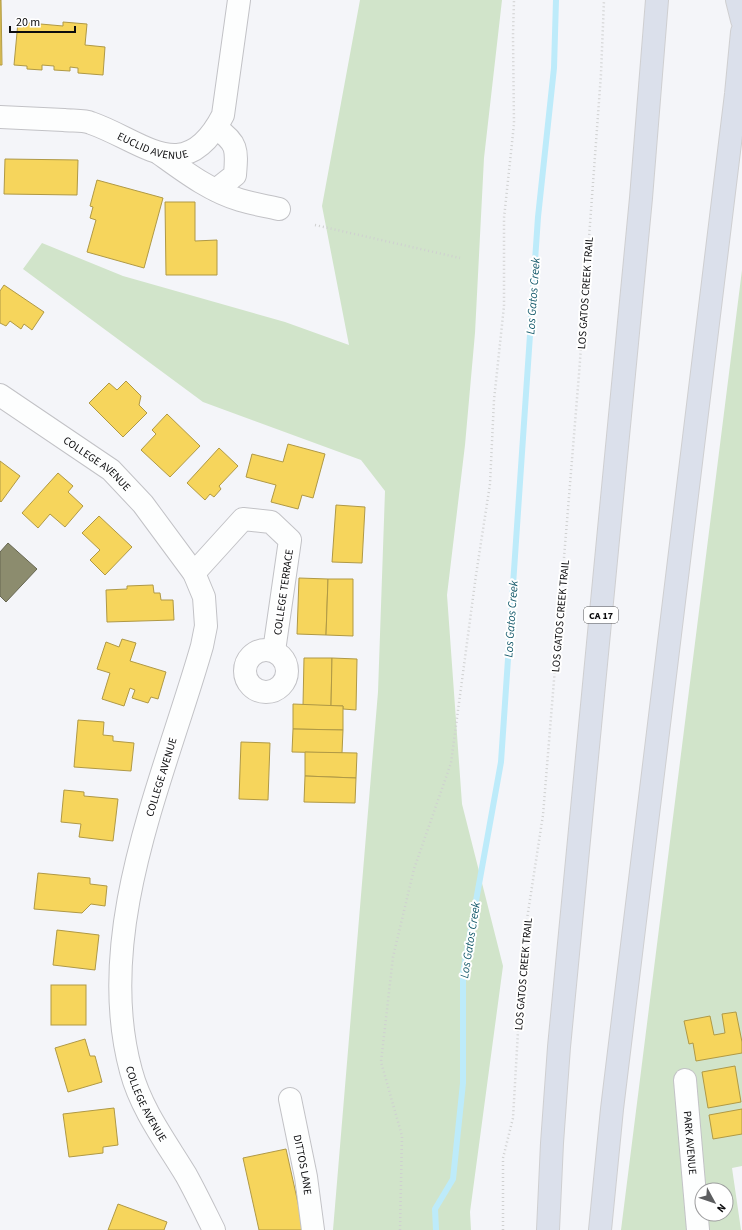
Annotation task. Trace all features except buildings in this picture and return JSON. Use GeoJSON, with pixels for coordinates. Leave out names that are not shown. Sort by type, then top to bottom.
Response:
{"type":"FeatureCollection","features":[{"type":"Feature","properties":{"kind":"highway","name":"CA 17"},"geometry":{"type":"LineString","coordinates":[[548,1230],[552,1143],[560,1040],[641,198],[657,0]]}},
{"type":"Feature","properties":{"kind":"highway"},"geometry":{"type":"LineString","coordinates":[[737,0],[742,20]]}},
{"type":"Feature","properties":{"kind":"highway"},"geometry":{"type":"LineString","coordinates":[[600,1230],[612,1109],[724,196],[742,32]]}},
{"type":"Feature","properties":{"kind":"street","name":"EUCLID AVENUE"},"geometry":{"type":"LineString","coordinates":[[0,117],[90,122],[160,154],[179,154],[194,149],[207,140],[223,115],[239,0]]}},
{"type":"Feature","properties":{"kind":"street"},"geometry":{"type":"LineString","coordinates":[[216,128],[230,138],[237,153],[235,175],[216,190]]}},
{"type":"Feature","properties":{"kind":"street"},"geometry":{"type":"LineString","coordinates":[[160,154],[192,177],[216,190],[239,200],[279,209]]}},
{"type":"Feature","properties":{"kind":"street","name":"COLLEGE AVENUE"},"geometry":{"type":"LineString","coordinates":[[0,395],[111,470],[143,504],[194,573],[204,596],[206,626],[187,698],[134,868],[120,961],[120,994],[131,1071],[142,1100],[187,1177],[214,1230]]}},
{"type":"Feature","properties":{"kind":"street","name":"COLLEGE TERRACE"},"geometry":{"type":"LineString","coordinates":[[194,573],[244,520],[271,522],[290,540],[274,651]]}},
{"type":"Feature","properties":{"kind":"street","name":"PARK AVENUE"},"geometry":{"type":"LineString","coordinates":[[685,1080],[698,1230]]}},
{"type":"Feature","properties":{"kind":"street","name":"DITTOS LANE"},"geometry":{"type":"LineString","coordinates":[[290,1100],[306,1177],[312,1230]]}},
{"type":"Feature","properties":{"kind":"path"},"geometry":{"type":"LineString","coordinates":[[400,1230],[402,1136],[381,1062],[393,957],[414,869],[451,763],[476,575],[490,484],[494,400],[504,306],[504,218],[514,124],[514,0]]}},
{"type":"Feature","properties":{"kind":"path","name":"LOS GATOS CREEK TRAIL"},"geometry":{"type":"LineString","coordinates":[[503,1230],[504,1158],[513,1118],[523,945],[543,815],[546,784],[579,374],[601,74],[604,0]]}},
{"type":"Feature","properties":{"kind":"path"},"geometry":{"type":"LineString","coordinates":[[316,225],[460,258]]}},
{"type":"Feature","properties":{"kind":"green space"},"geometry":{"type":"Polygon","coordinates":[[[360,0],[502,0],[484,158],[475,333],[465,445],[447,595],[462,804],[503,966],[470,1212],[471,1230],[333,1230],[378,692],[385,491],[361,460],[203,402],[23,269],[42,243],[123,276],[285,322],[349,345],[322,206],[360,0]]]}},
{"type":"Feature","properties":{"kind":"green space"},"geometry":{"type":"Polygon","coordinates":[[[742,270],[742,1166],[732,1168],[741,1230],[621,1230],[742,270]]]}},
{"type":"Feature","properties":{"kind":"waterway","name":"Los Gatos Creek"},"geometry":{"type":"LineString","coordinates":[[436,1230],[435,1209],[453,1179],[463,1083],[463,973],[501,762],[538,217],[554,68],[556,0]]}}]}
